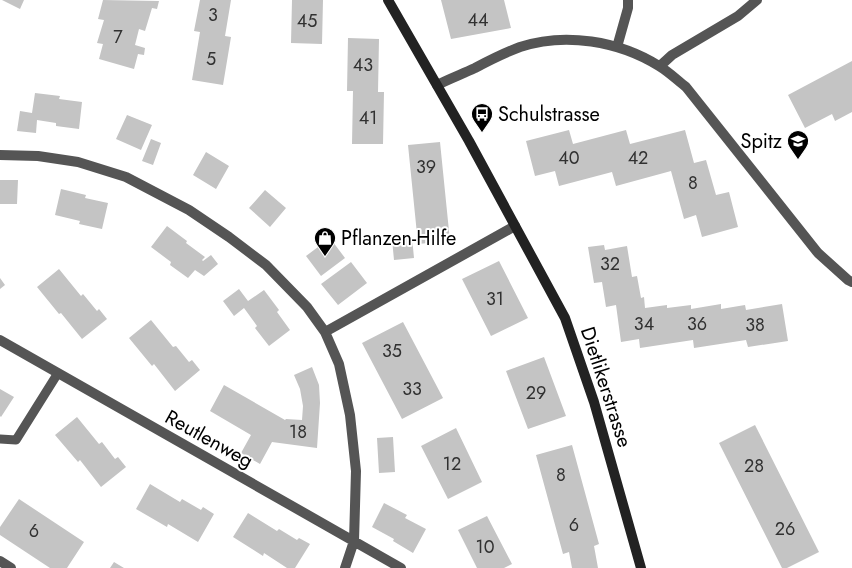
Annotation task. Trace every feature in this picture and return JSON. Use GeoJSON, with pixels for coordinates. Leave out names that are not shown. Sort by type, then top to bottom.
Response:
{"type":"FeatureCollection","features":[{"type":"Feature","properties":{"kind":"street","name":"Dietlikerstrasse"},"geometry":{"type":"LineString","coordinates":[[388,0],[474,150],[567,324],[594,402],[642,568]]}},
{"type":"Feature","properties":{"kind":"street"},"geometry":{"type":"LineString","coordinates":[[617,47],[628,8],[628,0]]}},
{"type":"Feature","properties":{"kind":"street"},"geometry":{"type":"LineString","coordinates":[[660,66],[672,55],[738,16],[757,0]]}},
{"type":"Feature","properties":{"kind":"street"},"geometry":{"type":"LineString","coordinates":[[437,85],[497,56],[522,46],[542,42],[589,41],[617,47],[638,55],[660,66],[686,87],[818,253],[852,282]]}},
{"type":"Feature","properties":{"kind":"street"},"geometry":{"type":"LineString","coordinates":[[0,155],[38,156],[78,162],[126,177],[189,210],[229,237],[266,265],[307,307],[325,332],[339,364],[350,415],[356,471],[354,541],[345,568]]}},
{"type":"Feature","properties":{"kind":"street"},"geometry":{"type":"LineString","coordinates":[[325,332],[515,226]]}},
{"type":"Feature","properties":{"kind":"street","name":"Reutlenweg"},"geometry":{"type":"LineString","coordinates":[[0,340],[401,568]]}},
{"type":"Feature","properties":{"kind":"street"},"geometry":{"type":"LineString","coordinates":[[0,561],[11,568]]}},
{"type":"Feature","properties":{"kind":"lane"},"geometry":{"type":"LineString","coordinates":[[0,439],[16,440],[58,373]]}},
{"type":"Feature","properties":{"kind":"building"},"geometry":{"type":"Polygon","coordinates":[[[2,0],[24,0],[20,9],[2,0]]]}},
{"type":"Feature","properties":{"kind":"building"},"geometry":{"type":"Polygon","coordinates":[[[103,0],[159,1],[157,9],[152,8],[145,31],[139,29],[135,45],[145,48],[144,55],[138,54],[134,69],[99,59],[103,44],[97,43],[104,20],[98,19],[103,0]]]}},
{"type":"Feature","properties":{"kind":"building"},"geometry":{"type":"Polygon","coordinates":[[[200,0],[231,0],[225,36],[231,37],[223,85],[192,80],[200,32],[194,31],[200,0]]]}},
{"type":"Feature","properties":{"kind":"building"},"geometry":{"type":"Polygon","coordinates":[[[292,0],[323,0],[322,44],[291,43],[292,0]]]}},
{"type":"Feature","properties":{"kind":"building"},"geometry":{"type":"Polygon","coordinates":[[[441,0],[504,0],[511,28],[451,39],[441,0]]]}},
{"type":"Feature","properties":{"kind":"building"},"geometry":{"type":"Polygon","coordinates":[[[348,38],[379,39],[378,92],[384,92],[383,144],[352,144],[353,91],[347,91],[348,38]]]}},
{"type":"Feature","properties":{"kind":"building"},"geometry":{"type":"Polygon","coordinates":[[[852,61],[852,112],[835,121],[832,114],[805,128],[788,95],[852,61]]]}},
{"type":"Feature","properties":{"kind":"building"},"geometry":{"type":"Polygon","coordinates":[[[35,93],[60,96],[59,99],[82,102],[79,129],[56,126],[56,123],[37,120],[36,133],[17,131],[20,111],[32,113],[35,93]]]}},
{"type":"Feature","properties":{"kind":"building"},"geometry":{"type":"Polygon","coordinates":[[[127,115],[152,125],[141,150],[116,139],[127,115]]]}},
{"type":"Feature","properties":{"kind":"building"},"geometry":{"type":"Polygon","coordinates":[[[569,130],[573,144],[626,130],[630,144],[685,130],[694,163],[706,160],[716,195],[729,192],[738,227],[702,237],[696,215],[684,219],[671,171],[616,186],[612,172],[559,186],[555,171],[535,176],[526,141],[569,130]]]}},
{"type":"Feature","properties":{"kind":"building"},"geometry":{"type":"Polygon","coordinates":[[[151,139],[161,143],[153,165],[142,161],[151,139]]]}},
{"type":"Feature","properties":{"kind":"building"},"geometry":{"type":"Polygon","coordinates":[[[440,142],[450,241],[418,244],[408,145],[440,142]]]}},
{"type":"Feature","properties":{"kind":"building"},"geometry":{"type":"Polygon","coordinates":[[[206,152],[229,166],[216,189],[193,175],[206,152]]]}},
{"type":"Feature","properties":{"kind":"building"},"geometry":{"type":"Polygon","coordinates":[[[0,180],[18,180],[17,204],[0,204],[0,180]]]}},
{"type":"Feature","properties":{"kind":"building"},"geometry":{"type":"Polygon","coordinates":[[[61,189],[86,195],[85,198],[108,203],[102,229],[79,224],[80,221],[55,215],[61,189]]]}},
{"type":"Feature","properties":{"kind":"building"},"geometry":{"type":"Polygon","coordinates":[[[265,190],[286,208],[270,227],[249,208],[265,190]]]}},
{"type":"Feature","properties":{"kind":"building"},"geometry":{"type":"Polygon","coordinates":[[[167,226],[205,257],[203,261],[211,255],[218,264],[204,276],[195,270],[188,278],[170,265],[171,262],[151,247],[167,226]]]}},
{"type":"Feature","properties":{"kind":"building"},"geometry":{"type":"Polygon","coordinates":[[[412,237],[414,258],[394,260],[392,239],[412,237]]]}},
{"type":"Feature","properties":{"kind":"building","name":"Pflanzen-Hilfe"},"geometry":{"type":"Polygon","coordinates":[[[330,238],[345,258],[321,276],[306,256],[330,238]]]}},
{"type":"Feature","properties":{"kind":"building"},"geometry":{"type":"Polygon","coordinates":[[[604,245],[605,250],[627,246],[632,277],[637,276],[641,298],[644,297],[645,308],[667,305],[667,308],[691,305],[691,309],[721,304],[721,309],[745,305],[746,310],[782,304],[788,341],[748,347],[746,340],[694,348],[693,340],[640,348],[639,339],[621,342],[616,305],[606,307],[602,282],[594,283],[588,247],[604,245]]]}},
{"type":"Feature","properties":{"kind":"building"},"geometry":{"type":"Polygon","coordinates":[[[499,261],[528,318],[491,336],[462,279],[499,261]]]}},
{"type":"Feature","properties":{"kind":"building"},"geometry":{"type":"Polygon","coordinates":[[[351,262],[367,283],[338,305],[321,284],[351,262]]]}},
{"type":"Feature","properties":{"kind":"building"},"geometry":{"type":"Polygon","coordinates":[[[59,269],[81,296],[83,294],[97,311],[99,309],[107,319],[82,339],[37,287],[59,269]]]}},
{"type":"Feature","properties":{"kind":"building"},"geometry":{"type":"Polygon","coordinates":[[[0,278],[5,285],[0,289],[0,278]]]}},
{"type":"Feature","properties":{"kind":"building"},"geometry":{"type":"Polygon","coordinates":[[[239,289],[248,301],[264,290],[279,310],[277,312],[290,330],[269,346],[255,328],[257,326],[244,308],[234,316],[223,301],[239,289]]]}},
{"type":"Feature","properties":{"kind":"building"},"geometry":{"type":"Polygon","coordinates":[[[151,320],[173,347],[176,346],[189,362],[192,360],[200,370],[175,391],[154,364],[152,366],[129,338],[151,320]]]}},
{"type":"Feature","properties":{"kind":"building"},"geometry":{"type":"Polygon","coordinates":[[[403,322],[443,398],[402,419],[362,343],[403,322]]]}},
{"type":"Feature","properties":{"kind":"building"},"geometry":{"type":"Polygon","coordinates":[[[544,357],[566,416],[528,429],[506,371],[544,357]]]}},
{"type":"Feature","properties":{"kind":"building"},"geometry":{"type":"Polygon","coordinates":[[[312,367],[319,385],[320,403],[317,448],[272,442],[260,464],[241,453],[251,435],[210,411],[224,385],[285,420],[302,420],[303,406],[300,389],[294,375],[312,367]]]}},
{"type":"Feature","properties":{"kind":"building"},"geometry":{"type":"Polygon","coordinates":[[[0,389],[14,397],[1,417],[0,416],[0,389]]]}},
{"type":"Feature","properties":{"kind":"building"},"geometry":{"type":"Polygon","coordinates":[[[77,417],[99,444],[102,442],[115,459],[118,457],[126,467],[101,487],[80,460],[78,462],[55,435],[77,417]]]}},
{"type":"Feature","properties":{"kind":"building"},"geometry":{"type":"Polygon","coordinates":[[[755,425],[819,552],[787,568],[782,568],[719,443],[755,425]]]}},
{"type":"Feature","properties":{"kind":"building"},"geometry":{"type":"Polygon","coordinates":[[[456,428],[482,482],[448,499],[421,446],[456,428]]]}},
{"type":"Feature","properties":{"kind":"building"},"geometry":{"type":"Polygon","coordinates":[[[393,437],[395,472],[379,473],[377,438],[393,437]]]}},
{"type":"Feature","properties":{"kind":"building"},"geometry":{"type":"Polygon","coordinates":[[[572,445],[599,544],[594,546],[598,568],[572,568],[569,552],[563,554],[536,455],[572,445]]]}},
{"type":"Feature","properties":{"kind":"building"},"geometry":{"type":"Polygon","coordinates":[[[150,484],[180,502],[182,499],[201,510],[203,507],[214,514],[198,542],[168,524],[167,527],[136,509],[150,484]]]}},
{"type":"Feature","properties":{"kind":"building"},"geometry":{"type":"Polygon","coordinates":[[[19,499],[84,542],[67,568],[50,568],[0,535],[0,527],[19,499]]]}},
{"type":"Feature","properties":{"kind":"building"},"geometry":{"type":"Polygon","coordinates":[[[384,503],[407,515],[405,518],[426,529],[413,553],[393,541],[394,539],[372,527],[384,503]]]}},
{"type":"Feature","properties":{"kind":"building"},"geometry":{"type":"Polygon","coordinates":[[[248,513],[277,531],[279,529],[297,540],[299,538],[310,544],[295,568],[287,568],[264,553],[263,556],[233,537],[248,513]]]}},
{"type":"Feature","properties":{"kind":"building"},"geometry":{"type":"Polygon","coordinates":[[[487,516],[512,564],[504,568],[477,568],[458,530],[487,516]]]}},
{"type":"Feature","properties":{"kind":"building"},"geometry":{"type":"Polygon","coordinates":[[[114,562],[124,568],[110,568],[114,562]]]}},
{"type":"Feature","properties":{"kind":"place","name":"Schulstrasse"},"geometry":{"type":"Point","coordinates":[482,133]}},
{"type":"Feature","properties":{"kind":"place","name":"Spitz"},"geometry":{"type":"Point","coordinates":[798,160]}},
{"type":"Feature","properties":{"kind":"place","name":"Pflanzen-Hilfe"},"geometry":{"type":"Point","coordinates":[325,257]}}]}
